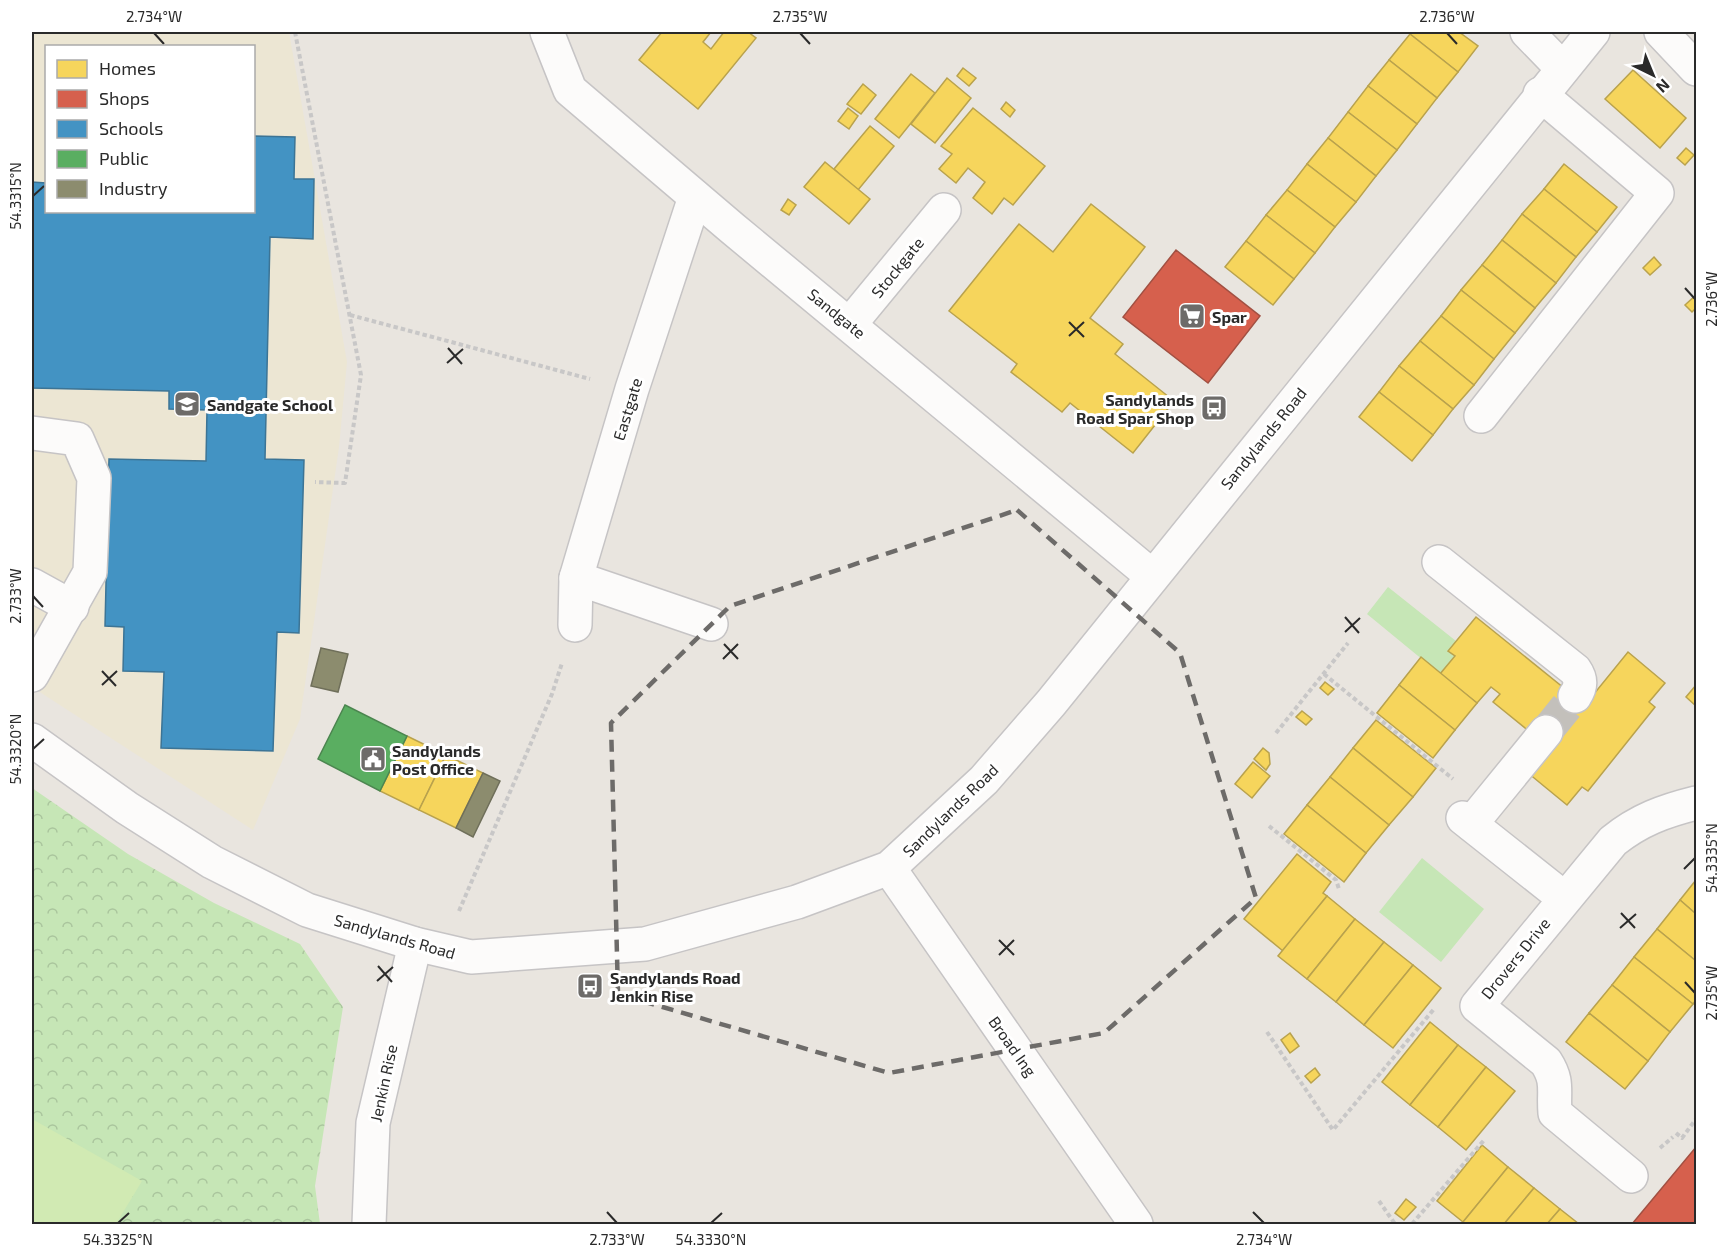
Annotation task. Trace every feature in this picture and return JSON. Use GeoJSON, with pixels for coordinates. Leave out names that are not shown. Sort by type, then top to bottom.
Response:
{"type":"FeatureCollection","features":[{"type":"Feature","properties":{"kind":"street","name":"Sandgate"},"geometry":{"type":"LineString","coordinates":[[547,32],[570,90],[695,197],[1152,576]]}},
{"type":"Feature","properties":{"kind":"street"},"geometry":{"type":"LineString","coordinates":[[1527,32],[1561,67]]}},
{"type":"Feature","properties":{"kind":"street","name":"Sandylands Road"},"geometry":{"type":"LineString","coordinates":[[32,740],[127,808],[212,862],[307,910],[415,944],[471,957],[645,944],[797,902],[889,868],[984,780],[1051,702],[1561,67],[1593,32]]}},
{"type":"Feature","properties":{"kind":"street"},"geometry":{"type":"LineString","coordinates":[[1661,32],[1696,69]]}},
{"type":"Feature","properties":{"kind":"street"},"geometry":{"type":"LineString","coordinates":[[1481,416],[1658,193],[1540,94]]}},
{"type":"Feature","properties":{"kind":"street","name":"Eastgate"},"geometry":{"type":"LineString","coordinates":[[575,625],[576,578],[632,390],[695,197]]}},
{"type":"Feature","properties":{"kind":"street","name":"Stockgate"},"geometry":{"type":"LineString","coordinates":[[850,324],[944,210]]}},
{"type":"Feature","properties":{"kind":"street"},"geometry":{"type":"LineString","coordinates":[[32,433],[77,439],[94,478],[90,572],[32,675]]}},
{"type":"Feature","properties":{"kind":"street"},"geometry":{"type":"LineString","coordinates":[[1438,562],[1575,670],[1580,678],[1580,688],[1575,696]]}},
{"type":"Feature","properties":{"kind":"street"},"geometry":{"type":"LineString","coordinates":[[576,578],[711,624]]}},
{"type":"Feature","properties":{"kind":"street"},"geometry":{"type":"LineString","coordinates":[[32,585],[72,607]]}},
{"type":"Feature","properties":{"kind":"street"},"geometry":{"type":"LineString","coordinates":[[1546,732],[1467,821],[1564,898]]}},
{"type":"Feature","properties":{"kind":"street","name":"Drovers Drive"},"geometry":{"type":"LineString","coordinates":[[1631,1176],[1555,1113],[1557,1088],[1546,1062],[1478,1006],[1564,898],[1613,841],[1634,824],[1665,810],[1696,803]]}},
{"type":"Feature","properties":{"kind":"street","name":"Broad Ing"},"geometry":{"type":"LineString","coordinates":[[889,868],[1136,1224]]}},
{"type":"Feature","properties":{"kind":"street","name":"Jenkin Rise"},"geometry":{"type":"LineString","coordinates":[[369,1224],[373,1123],[415,944]]}},
{"type":"Feature","properties":{"kind":"path"},"geometry":{"type":"LineString","coordinates":[[295,32],[361,375],[345,483],[315,482]]}},
{"type":"Feature","properties":{"kind":"path"},"geometry":{"type":"LineString","coordinates":[[350,315],[632,390]]}},
{"type":"Feature","properties":{"kind":"path"},"geometry":{"type":"LineString","coordinates":[[471,957],[476,921],[455,921],[552,694],[575,625]]}},
{"type":"Feature","properties":{"kind":"path"},"geometry":{"type":"LineString","coordinates":[[1276,734],[1348,643]]}},
{"type":"Feature","properties":{"kind":"path"},"geometry":{"type":"LineString","coordinates":[[1324,674],[1460,785]]}},
{"type":"Feature","properties":{"kind":"path"},"geometry":{"type":"LineString","coordinates":[[1269,826],[1336,880],[1340,889]]}},
{"type":"Feature","properties":{"kind":"path"},"geometry":{"type":"LineString","coordinates":[[1267,1032],[1333,1130],[1434,1009]]}},
{"type":"Feature","properties":{"kind":"path"},"geometry":{"type":"LineString","coordinates":[[1676,1133],[1682,1138],[1696,1119]]}},
{"type":"Feature","properties":{"kind":"path"},"geometry":{"type":"LineString","coordinates":[[1412,1224],[1485,1139]]}},
{"type":"Feature","properties":{"kind":"path"},"geometry":{"type":"LineString","coordinates":[[1379,1201],[1395,1224]]}},
{"type":"Feature","properties":{"kind":"highlighted area"},"geometry":{"type":"Polygon","coordinates":[[[1017,510],[1180,653],[1256,898],[1104,1033],[889,1073],[618,994],[611,723],[730,606],[1017,510]]]}},
{"type":"Feature","properties":{"kind":"shaded area","name":"Sandgate School"},"geometry":{"type":"Polygon","coordinates":[[[32,32],[289,32],[347,362],[339,447],[300,719],[253,830],[32,687],[32,32]]]}},
{"type":"Feature","properties":{"kind":"green space"},"geometry":{"type":"Polygon","coordinates":[[[1388,587],[1456,641],[1448,651],[1455,656],[1440,674],[1367,614],[1388,587]]]}},
{"type":"Feature","properties":{"kind":"green space"},"geometry":{"type":"Polygon","coordinates":[[[32,788],[128,854],[214,903],[300,944],[343,1007],[315,1186],[320,1224],[32,1224],[32,788]]]}},
{"type":"Feature","properties":{"kind":"green space"},"geometry":{"type":"Polygon","coordinates":[[[1422,858],[1484,909],[1441,962],[1379,912],[1422,858]]]}},
{"type":"Feature","properties":{"kind":"green space"},"geometry":{"type":"Polygon","coordinates":[[[32,1119],[142,1181],[116,1224],[32,1224],[32,1119]]]}},
{"type":"Feature","properties":{"kind":"building: Homes"},"geometry":{"type":"Polygon","coordinates":[[[662,32],[711,32],[703,42],[711,49],[724,32],[748,32],[756,38],[698,109],[639,60],[662,32]]]}},
{"type":"Feature","properties":{"kind":"building: Homes"},"geometry":{"type":"Polygon","coordinates":[[[1412,32],[1459,32],[1478,46],[1458,72],[1410,34],[1412,32]]]}},
{"type":"Feature","properties":{"kind":"building: Homes"},"geometry":{"type":"Polygon","coordinates":[[[1410,34],[1458,72],[1437,98],[1389,60],[1410,34]]]}},
{"type":"Feature","properties":{"kind":"building: Homes"},"geometry":{"type":"Polygon","coordinates":[[[1389,60],[1437,98],[1417,124],[1368,86],[1389,60]]]}},
{"type":"Feature","properties":{"kind":"building: Homes"},"geometry":{"type":"Polygon","coordinates":[[[963,68],[976,78],[969,86],[957,76],[963,68]]]}},
{"type":"Feature","properties":{"kind":"building: Homes"},"geometry":{"type":"Polygon","coordinates":[[[1633,70],[1686,118],[1660,148],[1605,99],[1633,70]]]}},
{"type":"Feature","properties":{"kind":"building: Homes"},"geometry":{"type":"Polygon","coordinates":[[[911,74],[935,93],[899,138],[875,119],[911,74]]]}},
{"type":"Feature","properties":{"kind":"building: Homes"},"geometry":{"type":"Polygon","coordinates":[[[947,78],[971,98],[935,143],[911,124],[947,78]]]}},
{"type":"Feature","properties":{"kind":"building: Homes"},"geometry":{"type":"Polygon","coordinates":[[[863,84],[876,95],[861,114],[847,104],[863,84]]]}},
{"type":"Feature","properties":{"kind":"building: Homes"},"geometry":{"type":"Polygon","coordinates":[[[1368,86],[1417,124],[1397,150],[1348,112],[1368,86]]]}},
{"type":"Feature","properties":{"kind":"building: Homes"},"geometry":{"type":"Polygon","coordinates":[[[1006,102],[1015,110],[1010,117],[1001,109],[1006,102]]]}},
{"type":"Feature","properties":{"kind":"building: Homes"},"geometry":{"type":"Polygon","coordinates":[[[848,108],[858,116],[849,129],[838,121],[848,108]]]}},
{"type":"Feature","properties":{"kind":"building: Homes"},"geometry":{"type":"Polygon","coordinates":[[[973,108],[1045,166],[1013,205],[1004,198],[992,214],[973,198],[985,182],[968,168],[956,183],[939,169],[952,154],[941,146],[973,108]]]}},
{"type":"Feature","properties":{"kind":"building: Homes"},"geometry":{"type":"Polygon","coordinates":[[[1348,112],[1397,150],[1376,176],[1328,138],[1348,112]]]}},
{"type":"Feature","properties":{"kind":"building: Homes"},"geometry":{"type":"Polygon","coordinates":[[[870,126],[894,146],[858,190],[834,169],[870,126]]]}},
{"type":"Feature","properties":{"kind":"building: Homes"},"geometry":{"type":"Polygon","coordinates":[[[1328,138],[1376,176],[1356,202],[1307,164],[1328,138]]]}},
{"type":"Feature","properties":{"kind":"building: Homes"},"geometry":{"type":"Polygon","coordinates":[[[1686,148],[1694,155],[1685,165],[1677,158],[1686,148]]]}},
{"type":"Feature","properties":{"kind":"building: Homes"},"geometry":{"type":"Polygon","coordinates":[[[825,162],[870,199],[849,224],[804,187],[825,162]]]}},
{"type":"Feature","properties":{"kind":"building: Homes"},"geometry":{"type":"Polygon","coordinates":[[[1307,164],[1356,202],[1335,227],[1287,190],[1307,164]]]}},
{"type":"Feature","properties":{"kind":"building: Homes"},"geometry":{"type":"Polygon","coordinates":[[[1564,164],[1617,207],[1597,232],[1544,189],[1564,164]]]}},
{"type":"Feature","properties":{"kind":"building: Homes"},"geometry":{"type":"Polygon","coordinates":[[[1544,189],[1597,232],[1576,257],[1522,214],[1544,189]]]}},
{"type":"Feature","properties":{"kind":"building: Homes"},"geometry":{"type":"Polygon","coordinates":[[[1287,190],[1335,227],[1315,253],[1266,215],[1287,190]]]}},
{"type":"Feature","properties":{"kind":"building: Homes"},"geometry":{"type":"Polygon","coordinates":[[[788,199],[796,205],[789,215],[781,210],[788,199]]]}},
{"type":"Feature","properties":{"kind":"building: Homes"},"geometry":{"type":"Polygon","coordinates":[[[1091,204],[1145,247],[1090,318],[1123,344],[1115,354],[1174,401],[1133,453],[1070,403],[1062,412],[1011,372],[1017,364],[949,311],[1019,224],[1053,252],[1091,204]]]}},
{"type":"Feature","properties":{"kind":"building: Homes"},"geometry":{"type":"Polygon","coordinates":[[[1522,214],[1576,257],[1556,283],[1502,240],[1522,214]]]}},
{"type":"Feature","properties":{"kind":"building: Homes"},"geometry":{"type":"Polygon","coordinates":[[[1266,215],[1315,253],[1294,279],[1246,241],[1266,215]]]}},
{"type":"Feature","properties":{"kind":"building: Homes"},"geometry":{"type":"Polygon","coordinates":[[[1502,240],[1556,283],[1535,308],[1482,265],[1502,240]]]}},
{"type":"Feature","properties":{"kind":"building: Homes"},"geometry":{"type":"Polygon","coordinates":[[[1246,241],[1294,279],[1273,305],[1225,267],[1246,241]]]}},
{"type":"Feature","properties":{"kind":"building: Homes"},"geometry":{"type":"Polygon","coordinates":[[[1654,257],[1661,265],[1650,275],[1643,268],[1654,257]]]}},
{"type":"Feature","properties":{"kind":"building: Homes"},"geometry":{"type":"Polygon","coordinates":[[[1482,265],[1535,308],[1515,333],[1461,290],[1482,265]]]}},
{"type":"Feature","properties":{"kind":"building: Homes"},"geometry":{"type":"Polygon","coordinates":[[[1461,290],[1515,333],[1494,359],[1441,316],[1461,290]]]}},
{"type":"Feature","properties":{"kind":"building: Homes"},"geometry":{"type":"Polygon","coordinates":[[[1696,295],[1696,308],[1692,312],[1685,305],[1696,295]]]}},
{"type":"Feature","properties":{"kind":"building: Homes"},"geometry":{"type":"Polygon","coordinates":[[[1441,316],[1494,359],[1474,385],[1420,341],[1441,316]]]}},
{"type":"Feature","properties":{"kind":"building: Homes"},"geometry":{"type":"Polygon","coordinates":[[[1420,341],[1474,385],[1453,409],[1399,366],[1420,341]]]}},
{"type":"Feature","properties":{"kind":"building: Homes"},"geometry":{"type":"Polygon","coordinates":[[[1399,366],[1453,409],[1433,435],[1379,392],[1399,366]]]}},
{"type":"Feature","properties":{"kind":"building: Homes"},"geometry":{"type":"Polygon","coordinates":[[[1379,392],[1433,435],[1412,461],[1359,417],[1379,392]]]}},
{"type":"Feature","properties":{"kind":"building: Homes"},"geometry":{"type":"Polygon","coordinates":[[[1476,617],[1585,705],[1628,652],[1665,683],[1649,702],[1655,707],[1588,791],[1582,787],[1567,805],[1528,773],[1530,732],[1493,702],[1500,694],[1491,687],[1477,703],[1440,674],[1455,656],[1448,651],[1476,617]]]}},
{"type":"Feature","properties":{"kind":"building: Homes"},"geometry":{"type":"Polygon","coordinates":[[[1421,657],[1477,703],[1455,730],[1399,685],[1421,657]]]}},
{"type":"Feature","properties":{"kind":"building: Homes"},"geometry":{"type":"Polygon","coordinates":[[[1325,682],[1334,689],[1328,695],[1320,688],[1325,682]]]}},
{"type":"Feature","properties":{"kind":"building: Homes"},"geometry":{"type":"Polygon","coordinates":[[[1399,685],[1455,730],[1433,758],[1377,713],[1399,685]]]}},
{"type":"Feature","properties":{"kind":"building: Homes"},"geometry":{"type":"Polygon","coordinates":[[[1696,685],[1696,706],[1686,697],[1696,685]]]}},
{"type":"Feature","properties":{"kind":"building: Homes"},"geometry":{"type":"Polygon","coordinates":[[[1302,711],[1312,719],[1306,725],[1296,717],[1302,711]]]}},
{"type":"Feature","properties":{"kind":"building: Homes"},"geometry":{"type":"Polygon","coordinates":[[[1376,720],[1436,768],[1413,797],[1353,748],[1376,720]]]}},
{"type":"Feature","properties":{"kind":"building: Homes"},"geometry":{"type":"Polygon","coordinates":[[[407,736],[446,755],[419,810],[380,791],[407,736]]]}},
{"type":"Feature","properties":{"kind":"building: Homes"},"geometry":{"type":"Polygon","coordinates":[[[1263,748],[1269,753],[1270,764],[1266,770],[1254,759],[1263,748]]]}},
{"type":"Feature","properties":{"kind":"building: Homes"},"geometry":{"type":"Polygon","coordinates":[[[1353,748],[1413,797],[1389,825],[1330,777],[1353,748]]]}},
{"type":"Feature","properties":{"kind":"building: Homes"},"geometry":{"type":"Polygon","coordinates":[[[446,755],[483,773],[456,828],[419,810],[446,755]]]}},
{"type":"Feature","properties":{"kind":"building: Homes"},"geometry":{"type":"Polygon","coordinates":[[[1253,762],[1270,776],[1252,798],[1235,784],[1253,762]]]}},
{"type":"Feature","properties":{"kind":"building: Homes"},"geometry":{"type":"Polygon","coordinates":[[[1330,777],[1389,825],[1366,853],[1307,805],[1330,777]]]}},
{"type":"Feature","properties":{"kind":"building: Homes"},"geometry":{"type":"Polygon","coordinates":[[[1307,805],[1366,853],[1344,882],[1284,834],[1307,805]]]}},
{"type":"Feature","properties":{"kind":"building: Homes"},"geometry":{"type":"Polygon","coordinates":[[[1297,854],[1331,882],[1323,893],[1327,896],[1283,951],[1244,919],[1297,854]]]}},
{"type":"Feature","properties":{"kind":"building: Homes"},"geometry":{"type":"Polygon","coordinates":[[[1696,880],[1696,914],[1680,900],[1696,880]]]}},
{"type":"Feature","properties":{"kind":"building: Homes"},"geometry":{"type":"Polygon","coordinates":[[[1327,896],[1355,919],[1307,979],[1278,956],[1327,896]]]}},
{"type":"Feature","properties":{"kind":"building: Homes"},"geometry":{"type":"Polygon","coordinates":[[[1680,900],[1696,914],[1696,961],[1657,929],[1680,900]]]}},
{"type":"Feature","properties":{"kind":"building: Homes"},"geometry":{"type":"Polygon","coordinates":[[[1355,919],[1384,942],[1336,1002],[1307,979],[1355,919]]]}},
{"type":"Feature","properties":{"kind":"building: Homes"},"geometry":{"type":"Polygon","coordinates":[[[1657,929],[1696,961],[1696,1000],[1693,1004],[1634,957],[1657,929]]]}},
{"type":"Feature","properties":{"kind":"building: Homes"},"geometry":{"type":"Polygon","coordinates":[[[1384,942],[1413,965],[1364,1025],[1336,1002],[1384,942]]]}},
{"type":"Feature","properties":{"kind":"building: Homes"},"geometry":{"type":"Polygon","coordinates":[[[1634,957],[1693,1004],[1670,1032],[1612,985],[1634,957]]]}},
{"type":"Feature","properties":{"kind":"building: Homes"},"geometry":{"type":"Polygon","coordinates":[[[1413,965],[1441,988],[1393,1048],[1364,1025],[1413,965]]]}},
{"type":"Feature","properties":{"kind":"building: Homes"},"geometry":{"type":"Polygon","coordinates":[[[1612,985],[1670,1032],[1648,1061],[1589,1013],[1612,985]]]}},
{"type":"Feature","properties":{"kind":"building: Homes"},"geometry":{"type":"Polygon","coordinates":[[[1589,1013],[1648,1061],[1625,1089],[1566,1042],[1589,1013]]]}},
{"type":"Feature","properties":{"kind":"building: Homes"},"geometry":{"type":"Polygon","coordinates":[[[1430,1022],[1458,1045],[1410,1105],[1382,1082],[1430,1022]]]}},
{"type":"Feature","properties":{"kind":"building: Homes"},"geometry":{"type":"Polygon","coordinates":[[[1290,1033],[1299,1046],[1290,1053],[1281,1040],[1290,1033]]]}},
{"type":"Feature","properties":{"kind":"building: Homes"},"geometry":{"type":"Polygon","coordinates":[[[1458,1045],[1486,1067],[1438,1127],[1410,1105],[1458,1045]]]}},
{"type":"Feature","properties":{"kind":"building: Homes"},"geometry":{"type":"Polygon","coordinates":[[[1486,1067],[1515,1091],[1466,1150],[1438,1127],[1486,1067]]]}},
{"type":"Feature","properties":{"kind":"building: Homes"},"geometry":{"type":"Polygon","coordinates":[[[1315,1068],[1320,1075],[1311,1083],[1305,1076],[1315,1068]]]}},
{"type":"Feature","properties":{"kind":"building: Homes"},"geometry":{"type":"Polygon","coordinates":[[[1482,1145],[1508,1167],[1463,1222],[1437,1201],[1482,1145]]]}},
{"type":"Feature","properties":{"kind":"building: Homes"},"geometry":{"type":"Polygon","coordinates":[[[1508,1167],[1534,1188],[1504,1224],[1466,1224],[1463,1222],[1508,1167]]]}},
{"type":"Feature","properties":{"kind":"building: Homes"},"geometry":{"type":"Polygon","coordinates":[[[1534,1188],[1560,1209],[1547,1224],[1504,1224],[1534,1188]]]}},
{"type":"Feature","properties":{"kind":"building: Homes"},"geometry":{"type":"Polygon","coordinates":[[[1406,1199],[1416,1207],[1404,1220],[1395,1213],[1406,1199]]]}},
{"type":"Feature","properties":{"kind":"building: Homes"},"geometry":{"type":"Polygon","coordinates":[[[1560,1209],[1579,1224],[1547,1224],[1560,1209]]]}},
{"type":"Feature","properties":{"kind":"building: Shops","name":"Spar"},"geometry":{"type":"Polygon","coordinates":[[[1176,250],[1260,316],[1208,383],[1123,317],[1176,250]]]}},
{"type":"Feature","properties":{"kind":"building: Shops"},"geometry":{"type":"Polygon","coordinates":[[[1696,1147],[1696,1224],[1632,1224],[1696,1147]]]}},
{"type":"Feature","properties":{"kind":"building: Schools"},"geometry":{"type":"Polygon","coordinates":[[[255,136],[295,137],[294,179],[314,179],[313,239],[270,237],[265,459],[304,460],[299,633],[277,632],[273,751],[161,748],[164,672],[123,671],[124,627],[105,626],[109,459],[206,461],[207,410],[169,409],[169,391],[32,388],[32,182],[45,183],[45,213],[255,213],[255,136]]]}},
{"type":"Feature","properties":{"kind":"building: Public"},"geometry":{"type":"Polygon","coordinates":[[[345,705],[407,736],[380,791],[318,759],[345,705]]]}},
{"type":"Feature","properties":{"kind":"building: Industry"},"geometry":{"type":"Polygon","coordinates":[[[321,648],[348,654],[338,692],[311,686],[321,648]]]}},
{"type":"Feature","properties":{"kind":"building: Industry"},"geometry":{"type":"Polygon","coordinates":[[[483,773],[500,781],[473,837],[456,828],[483,773]]]}},
{"type":"Feature","properties":{"kind":"tunnel"},"geometry":{"type":"LineString","coordinates":[[1546,732],[1575,696]]}},
{"type":"Feature","properties":{"kind":"place","name":"Spar"},"geometry":{"type":"Point","coordinates":[1192,316]}},
{"type":"Feature","properties":{"kind":"place","name":"Sandgate School"},"geometry":{"type":"Point","coordinates":[187,404]}},
{"type":"Feature","properties":{"kind":"place","name":"Sandylands Road Spar Shop"},"geometry":{"type":"Point","coordinates":[1214,408]}},
{"type":"Feature","properties":{"kind":"place","name":"Sandylands Post Office"},"geometry":{"type":"Point","coordinates":[373,759]}},
{"type":"Feature","properties":{"kind":"place","name":"Sandylands Road Jenkin Rise"},"geometry":{"type":"Point","coordinates":[590,986]}}]}
